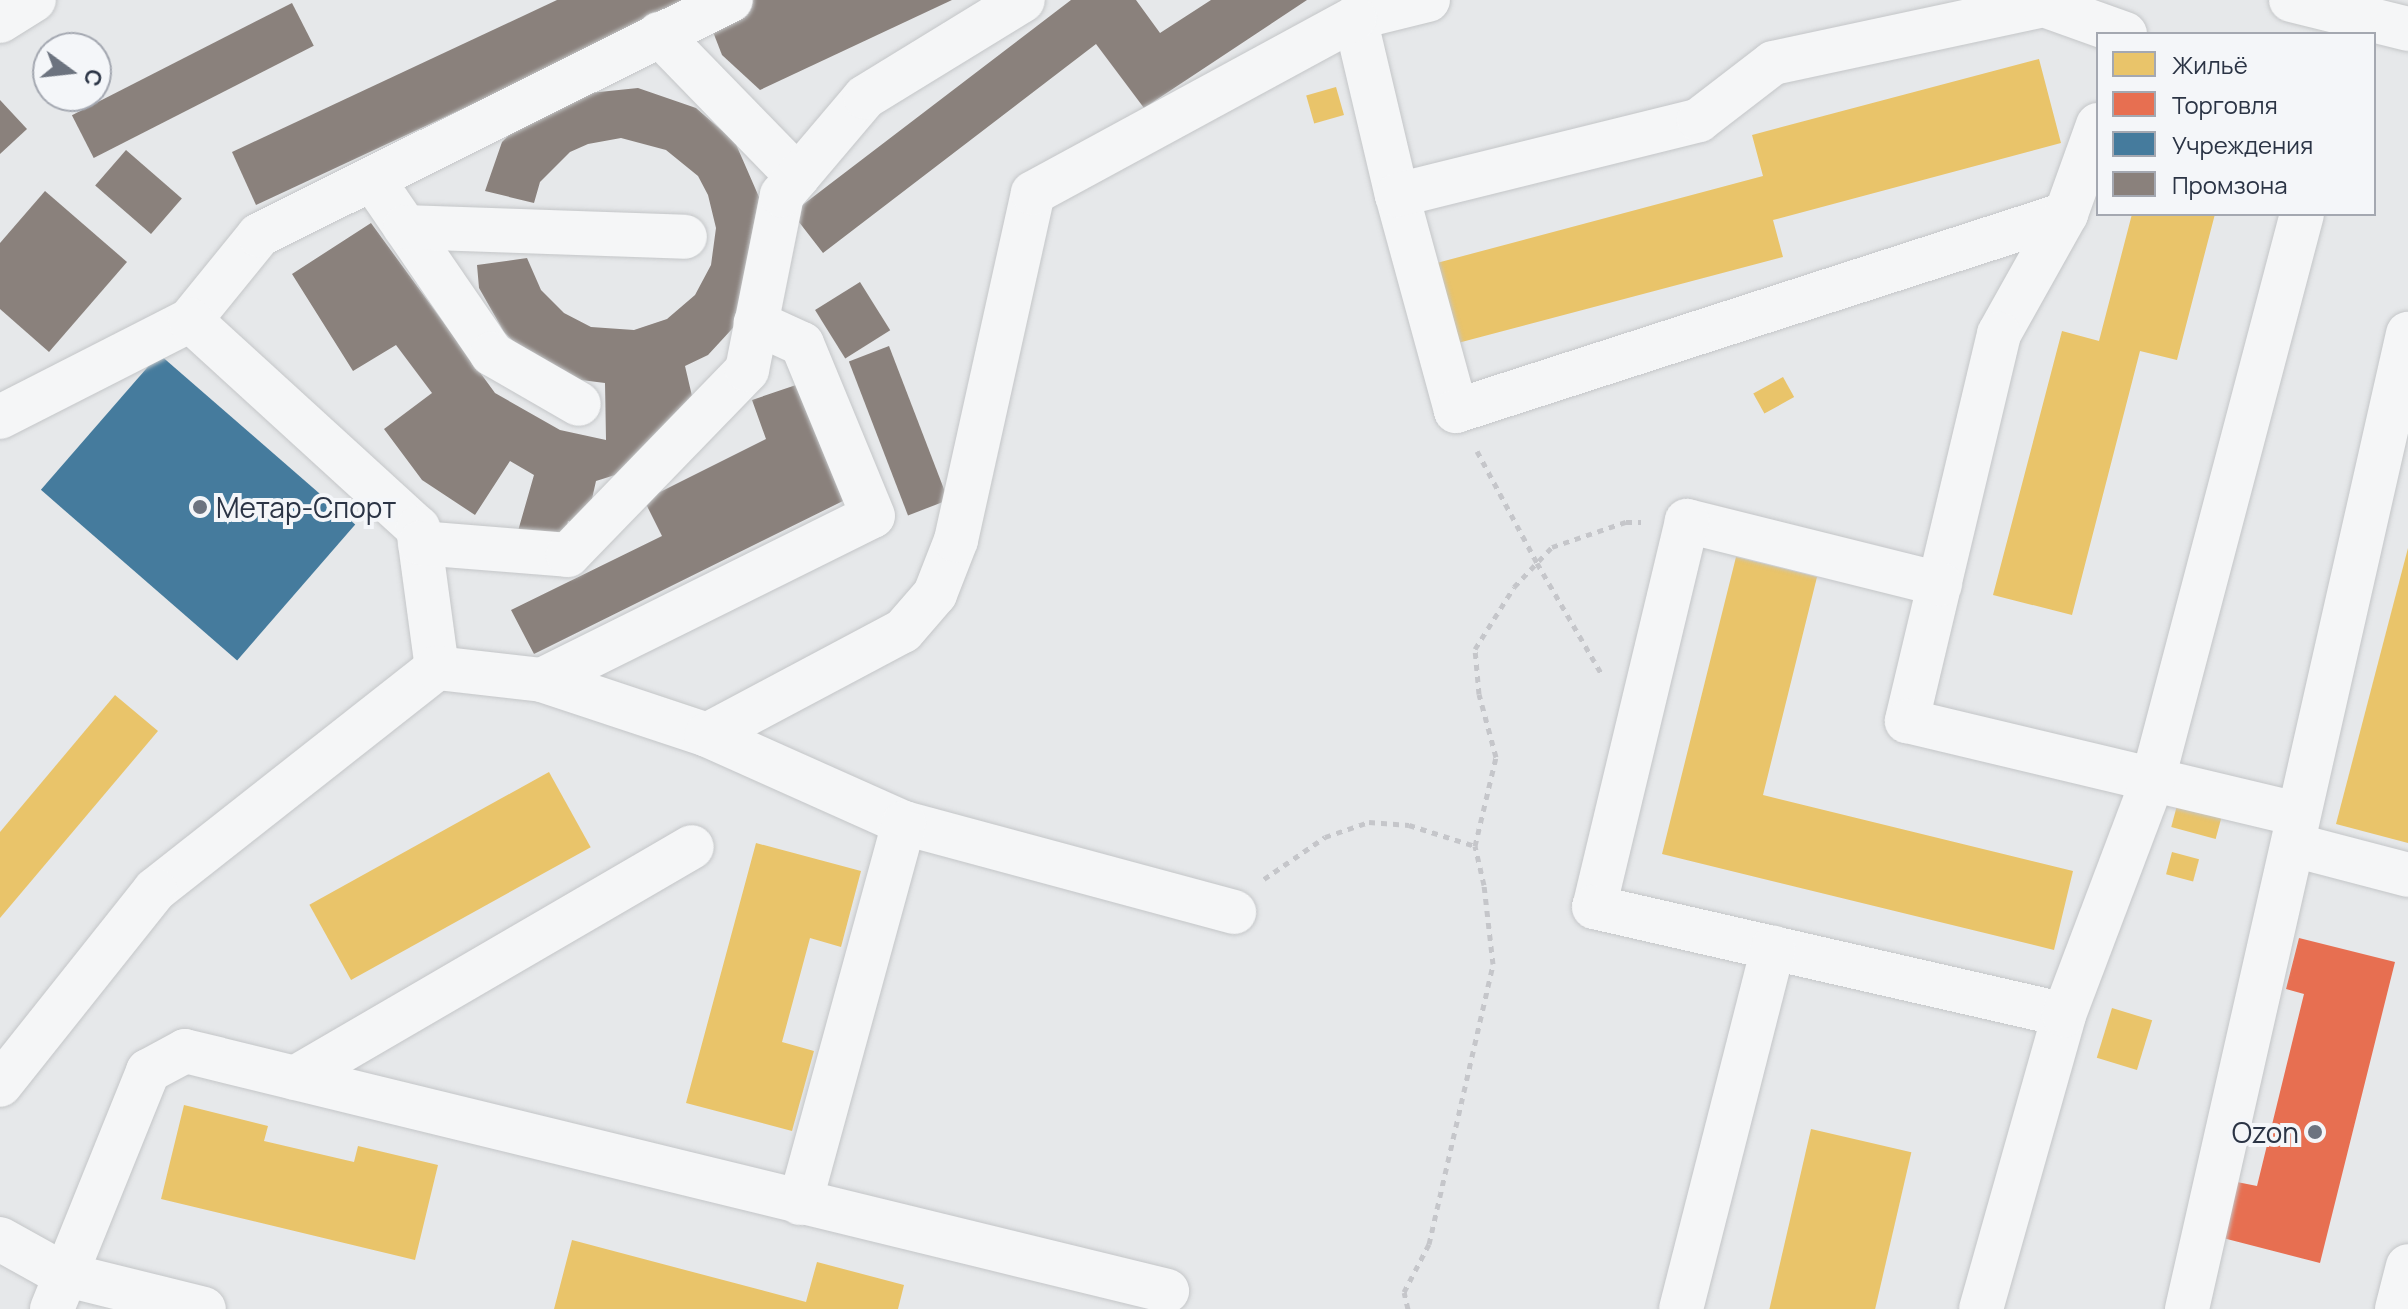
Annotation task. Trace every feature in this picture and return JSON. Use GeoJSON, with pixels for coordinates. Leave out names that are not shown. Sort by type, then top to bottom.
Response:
{"type":"FeatureCollection","features":[{"type":"Feature","properties":{"kind":"street"},"geometry":{"type":"LineString","coordinates":[[0,21],[34,0]]}},
{"type":"Feature","properties":{"kind":"street"},"geometry":{"type":"LineString","coordinates":[[0,417],[190,320],[259,235],[731,0]]}},
{"type":"Feature","properties":{"kind":"street"},"geometry":{"type":"LineString","coordinates":[[420,543],[568,555],[747,370],[782,195],[865,97],[1023,0]]}},
{"type":"Feature","properties":{"kind":"street"},"geometry":{"type":"LineString","coordinates":[[707,735],[903,631],[935,594],[956,540],[1033,193],[1355,18],[1428,0]]}},
{"type":"Feature","properties":{"kind":"street"},"geometry":{"type":"LineString","coordinates":[[2129,32],[2139,0]]}},
{"type":"Feature","properties":{"kind":"street"},"geometry":{"type":"LineString","coordinates":[[2291,0],[2351,25],[2408,29]]}},
{"type":"Feature","properties":{"kind":"street"},"geometry":{"type":"LineString","coordinates":[[1397,195],[1699,120],[1773,63],[2044,5],[2122,32]]}},
{"type":"Feature","properties":{"kind":"street"},"geometry":{"type":"LineString","coordinates":[[1355,18],[1397,195],[1456,411],[2066,214]]}},
{"type":"Feature","properties":{"kind":"street"},"geometry":{"type":"LineString","coordinates":[[659,34],[798,177]]}},
{"type":"Feature","properties":{"kind":"street"},"geometry":{"type":"LineString","coordinates":[[2096,131],[2066,214],[1999,334],[1907,721],[2153,779],[2408,875]]}},
{"type":"Feature","properties":{"kind":"street"},"geometry":{"type":"LineString","coordinates":[[373,180],[492,354],[579,404]]}},
{"type":"Feature","properties":{"kind":"street"},"geometry":{"type":"LineString","coordinates":[[1981,1309],[2064,1015],[2153,779],[2301,216]]}},
{"type":"Feature","properties":{"kind":"street"},"geometry":{"type":"LineString","coordinates":[[405,227],[685,237]]}},
{"type":"Feature","properties":{"kind":"street"},"geometry":{"type":"LineString","coordinates":[[190,320],[418,528],[437,668]]}},
{"type":"Feature","properties":{"kind":"street"},"geometry":{"type":"LineString","coordinates":[[542,680],[873,516],[802,344],[756,323]]}},
{"type":"Feature","properties":{"kind":"street"},"geometry":{"type":"LineString","coordinates":[[2187,1309],[2408,334]]}},
{"type":"Feature","properties":{"kind":"street"},"geometry":{"type":"LineString","coordinates":[[1940,584],[1687,521],[1594,907],[2064,1015]]}},
{"type":"Feature","properties":{"kind":"street"},"geometry":{"type":"LineString","coordinates":[[0,1085],[155,890],[437,668],[542,680],[707,735],[904,823],[1234,912]]}},
{"type":"Feature","properties":{"kind":"street"},"geometry":{"type":"LineString","coordinates":[[800,1203],[904,823]]}},
{"type":"Feature","properties":{"kind":"street"},"geometry":{"type":"LineString","coordinates":[[295,1078],[692,847]]}},
{"type":"Feature","properties":{"kind":"street"},"geometry":{"type":"LineString","coordinates":[[1681,1309],[1773,948]]}},
{"type":"Feature","properties":{"kind":"street"},"geometry":{"type":"LineString","coordinates":[[57,1292],[148,1071],[185,1051],[1167,1291]]}},
{"type":"Feature","properties":{"kind":"street"},"geometry":{"type":"LineString","coordinates":[[0,1239],[57,1292],[204,1309]]}},
{"type":"Feature","properties":{"kind":"street"},"geometry":{"type":"LineString","coordinates":[[2397,1309],[2408,1266]]}},
{"type":"Feature","properties":{"kind":"path"},"geometry":{"type":"LineString","coordinates":[[1456,411],[1537,563],[1636,732]]}},
{"type":"Feature","properties":{"kind":"path"},"geometry":{"type":"LineString","coordinates":[[1408,1309],[1404,1292],[1429,1244],[1493,964],[1484,885],[1475,846],[1496,757],[1479,694],[1475,649],[1514,587],[1552,547],[1626,522],[1687,521]]}},
{"type":"Feature","properties":{"kind":"path"},"geometry":{"type":"LineString","coordinates":[[1234,912],[1270,872],[1325,837],[1369,822],[1409,825],[1475,846]]}},
{"type":"Feature","properties":{"kind":"building: Жильё"},"geometry":{"type":"Polygon","coordinates":[[[2039,59],[2061,143],[1773,220],[1783,257],[1454,344],[1433,264],[1763,176],[1752,135],[2039,59]]]}},
{"type":"Feature","properties":{"kind":"building: Жильё"},"geometry":{"type":"Polygon","coordinates":[[[1336,87],[1344,115],[1314,123],[1306,96],[1336,87]]]}},
{"type":"Feature","properties":{"kind":"building: Жильё"},"geometry":{"type":"Polygon","coordinates":[[[2131,216],[2214,216],[2177,360],[2140,351],[2072,615],[1993,595],[2062,331],[2099,341],[2131,216]]]}},
{"type":"Feature","properties":{"kind":"building: Жильё"},"geometry":{"type":"Polygon","coordinates":[[[1783,377],[1794,397],[1764,414],[1753,393],[1783,377]]]}},
{"type":"Feature","properties":{"kind":"building: Жильё"},"geometry":{"type":"Polygon","coordinates":[[[2408,548],[2408,843],[2336,824],[2408,548]]]}},
{"type":"Feature","properties":{"kind":"building: Жильё"},"geometry":{"type":"Polygon","coordinates":[[[1736,557],[1817,577],[1763,795],[2073,871],[2054,950],[1662,854],[1736,557]]]}},
{"type":"Feature","properties":{"kind":"building: Жильё"},"geometry":{"type":"Polygon","coordinates":[[[115,695],[158,731],[0,918],[0,832],[115,695]]]}},
{"type":"Feature","properties":{"kind":"building: Жильё"},"geometry":{"type":"Polygon","coordinates":[[[549,772],[591,847],[351,980],[309,905],[549,772]]]}},
{"type":"Feature","properties":{"kind":"building: Жильё"},"geometry":{"type":"Polygon","coordinates":[[[2179,798],[2223,810],[2216,839],[2171,827],[2179,798]]]}},
{"type":"Feature","properties":{"kind":"building: Жильё"},"geometry":{"type":"Polygon","coordinates":[[[756,843],[861,871],[841,947],[810,938],[782,1042],[814,1051],[792,1131],[686,1103],[756,843]]]}},
{"type":"Feature","properties":{"kind":"building: Жильё"},"geometry":{"type":"Polygon","coordinates":[[[2172,852],[2199,859],[2193,881],[2166,874],[2172,852]]]}},
{"type":"Feature","properties":{"kind":"building: Жильё"},"geometry":{"type":"Polygon","coordinates":[[[2112,1008],[2152,1020],[2137,1070],[2097,1058],[2112,1008]]]}},
{"type":"Feature","properties":{"kind":"building: Жильё"},"geometry":{"type":"Polygon","coordinates":[[[184,1105],[268,1126],[264,1141],[354,1162],[358,1146],[438,1165],[415,1260],[161,1199],[184,1105]]]}},
{"type":"Feature","properties":{"kind":"building: Жильё"},"geometry":{"type":"Polygon","coordinates":[[[1811,1129],[1911,1152],[1875,1309],[1769,1309],[1811,1129]]]}},
{"type":"Feature","properties":{"kind":"building: Жильё"},"geometry":{"type":"Polygon","coordinates":[[[572,1240],[806,1302],[817,1262],[904,1285],[898,1309],[554,1309],[572,1240]]]}},
{"type":"Feature","properties":{"kind":"building: Торговля"},"geometry":{"type":"Polygon","coordinates":[[[2299,938],[2395,962],[2320,1263],[2223,1238],[2237,1182],[2257,1186],[2304,994],[2286,989],[2299,938]]]}},
{"type":"Feature","properties":{"kind":"building: Учреждения","name":"Метар-Спорт"},"geometry":{"type":"Polygon","coordinates":[[[159,354],[355,525],[237,660],[41,490],[159,354]]]}},
{"type":"Feature","properties":{"kind":"building: Промзона"},"geometry":{"type":"Polygon","coordinates":[[[557,0],[696,0],[256,205],[232,152],[557,0]]]}},
{"type":"Feature","properties":{"kind":"building: Промзона"},"geometry":{"type":"Polygon","coordinates":[[[749,0],[952,0],[760,90],[722,55],[708,19],[749,0]]]}},
{"type":"Feature","properties":{"kind":"building: Промзона"},"geometry":{"type":"Polygon","coordinates":[[[1071,0],[1136,0],[1160,33],[1211,0],[1307,0],[1144,108],[1096,44],[823,253],[792,213],[1071,0]]]}},
{"type":"Feature","properties":{"kind":"building: Промзона"},"geometry":{"type":"Polygon","coordinates":[[[292,3],[314,46],[94,158],[72,115],[78,112],[112,112],[112,95],[292,3]]]}},
{"type":"Feature","properties":{"kind":"building: Промзона"},"geometry":{"type":"Polygon","coordinates":[[[638,88],[696,108],[735,142],[766,213],[743,317],[708,355],[685,366],[692,396],[631,470],[596,481],[586,526],[568,521],[563,544],[518,531],[534,475],[510,461],[475,515],[422,480],[384,429],[432,393],[396,345],[353,371],[292,274],[371,223],[495,393],[560,430],[606,440],[605,383],[581,380],[524,352],[504,332],[479,288],[477,265],[527,258],[541,290],[564,313],[591,327],[634,330],[667,319],[695,295],[711,265],[716,228],[708,195],[698,176],[666,150],[621,138],[588,144],[570,152],[540,182],[534,203],[485,191],[502,142],[525,119],[570,95],[638,88]]]}},
{"type":"Feature","properties":{"kind":"building: Промзона"},"geometry":{"type":"Polygon","coordinates":[[[0,100],[27,129],[0,154],[0,100]]]}},
{"type":"Feature","properties":{"kind":"building: Промзона"},"geometry":{"type":"Polygon","coordinates":[[[126,150],[182,199],[151,234],[95,185],[126,150]]]}},
{"type":"Feature","properties":{"kind":"building: Промзона"},"geometry":{"type":"Polygon","coordinates":[[[45,191],[127,262],[49,352],[0,309],[0,243],[45,191]]]}},
{"type":"Feature","properties":{"kind":"building: Промзона"},"geometry":{"type":"Polygon","coordinates":[[[860,282],[890,330],[845,358],[815,310],[860,282]]]}},
{"type":"Feature","properties":{"kind":"building: Промзона"},"geometry":{"type":"Polygon","coordinates":[[[889,346],[948,500],[908,515],[849,361],[889,346]]]}},
{"type":"Feature","properties":{"kind":"building: Промзона"},"geometry":{"type":"Polygon","coordinates":[[[796,385],[847,499],[534,654],[511,610],[662,536],[644,500],[766,439],[752,400],[796,385]]]}},
{"type":"Feature","properties":{"kind":"place","name":"Метар-Спорт"},"geometry":{"type":"Point","coordinates":[200,507]}},
{"type":"Feature","properties":{"kind":"place","name":"Ozon"},"geometry":{"type":"Point","coordinates":[2315,1132]}}]}
